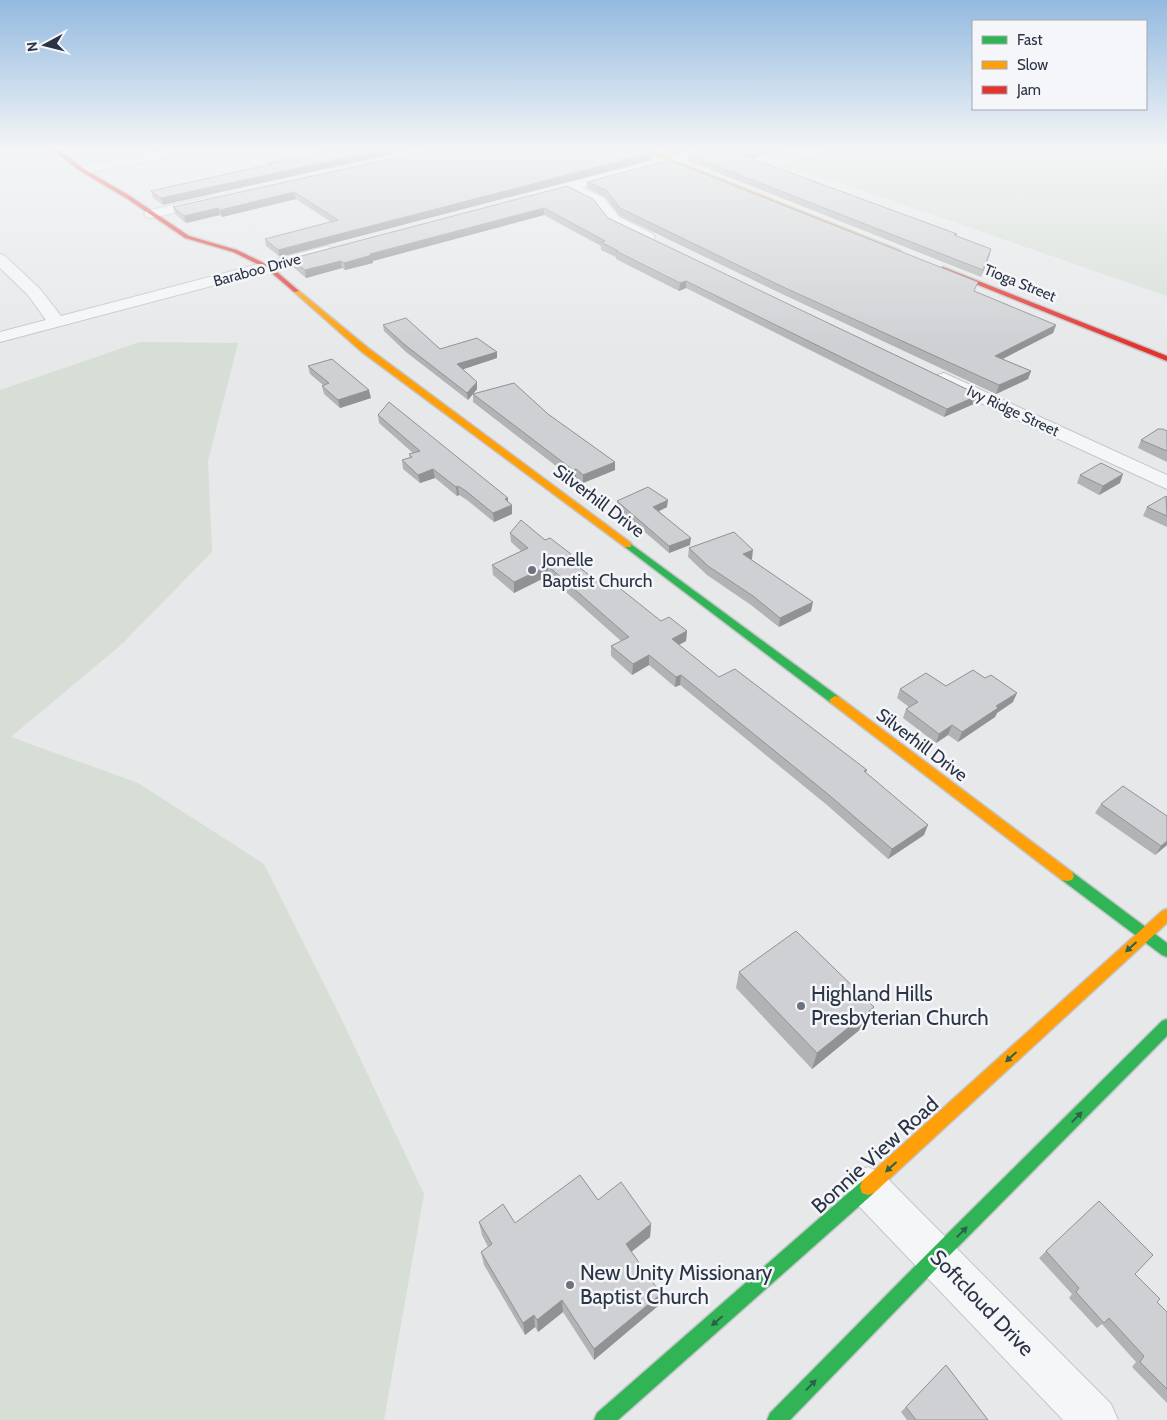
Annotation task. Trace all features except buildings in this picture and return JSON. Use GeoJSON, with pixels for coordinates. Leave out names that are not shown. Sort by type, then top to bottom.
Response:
{"type":"FeatureCollection","features":[{"type":"Feature","properties":{"kind":"street","name":"Silverhill Drive"},"geometry":{"type":"LineString","coordinates":[[151,214],[187,237],[235,251],[268,267],[365,350],[676,580],[1167,951]]}},
{"type":"Feature","properties":{"kind":"street"},"geometry":{"type":"LineString","coordinates":[[610,214],[614,220],[666,246]]}},
{"type":"Feature","properties":{"kind":"street"},"geometry":{"type":"LineString","coordinates":[[807,214],[912,256]]}},
{"type":"Feature","properties":{"kind":"street","name":"Baraboo Drive"},"geometry":{"type":"LineString","coordinates":[[0,337],[343,247]]}},
{"type":"Feature","properties":{"kind":"street"},"geometry":{"type":"LineString","coordinates":[[0,259],[34,292],[57,322]]}},
{"type":"Feature","properties":{"kind":"street","name":"Tioga Street"},"geometry":{"type":"LineString","coordinates":[[931,264],[1167,358]]}},
{"type":"Feature","properties":{"kind":"street","name":"Ivy Ridge Street"},"geometry":{"type":"LineString","coordinates":[[932,373],[1167,483]]}},
{"type":"Feature","properties":{"kind":"street","name":"Bonnie View Road"},"geometry":{"type":"LineString","coordinates":[[604,1420],[868,1187],[1167,914]]}},
{"type":"Feature","properties":{"kind":"street"},"geometry":{"type":"LineString","coordinates":[[777,1420],[937,1256],[1167,1026]]}},
{"type":"Feature","properties":{"kind":"street","name":"Softcloud Drive"},"geometry":{"type":"LineString","coordinates":[[868,1187],[1095,1420]]}},
{"type":"Feature","properties":{"kind":"shaded area"},"geometry":{"type":"Polygon","coordinates":[[[931,214],[1167,214],[1167,296],[931,214]]]}},
{"type":"Feature","properties":{"kind":"shaded area"},"geometry":{"type":"Polygon","coordinates":[[[140,342],[238,343],[208,461],[212,552],[123,643],[11,737],[138,783],[264,864],[341,1018],[424,1194],[384,1420],[0,1420],[0,390],[140,342]]]}},
{"type":"Feature","properties":{"kind":"traffic: fast"},"geometry":{"type":"LineString","coordinates":[[628,545],[835,700]]}},
{"type":"Feature","properties":{"kind":"traffic: fast"},"geometry":{"type":"LineString","coordinates":[[1067,876],[1167,951]]}},
{"type":"Feature","properties":{"kind":"traffic: fast"},"geometry":{"type":"LineString","coordinates":[[777,1420],[937,1256],[1167,1026]]}},
{"type":"Feature","properties":{"kind":"traffic: fast"},"geometry":{"type":"LineString","coordinates":[[604,1420],[868,1187]]}},
{"type":"Feature","properties":{"kind":"traffic: slow"},"geometry":{"type":"LineString","coordinates":[[806,214],[898,251]]}},
{"type":"Feature","properties":{"kind":"traffic: slow"},"geometry":{"type":"LineString","coordinates":[[296,291],[365,350],[628,545]]}},
{"type":"Feature","properties":{"kind":"traffic: slow"},"geometry":{"type":"LineString","coordinates":[[835,700],[1067,876]]}},
{"type":"Feature","properties":{"kind":"traffic: slow"},"geometry":{"type":"LineString","coordinates":[[868,1187],[1167,915]]}},
{"type":"Feature","properties":{"kind":"traffic: jam"},"geometry":{"type":"LineString","coordinates":[[153,214],[187,237],[235,251],[268,267],[296,291]]}},
{"type":"Feature","properties":{"kind":"traffic: jam"},"geometry":{"type":"LineString","coordinates":[[943,269],[1167,359]]}},
{"type":"Feature","properties":{"kind":"place","name":"Jonelle Baptist Church"},"geometry":{"type":"Point","coordinates":[532,570]}},
{"type":"Feature","properties":{"kind":"place","name":"Highland Hills Presbyterian Church"},"geometry":{"type":"Point","coordinates":[801,1006]}},
{"type":"Feature","properties":{"kind":"place","name":"New Unity Missionary Baptist Church"},"geometry":{"type":"Point","coordinates":[570,1285]}}]}
